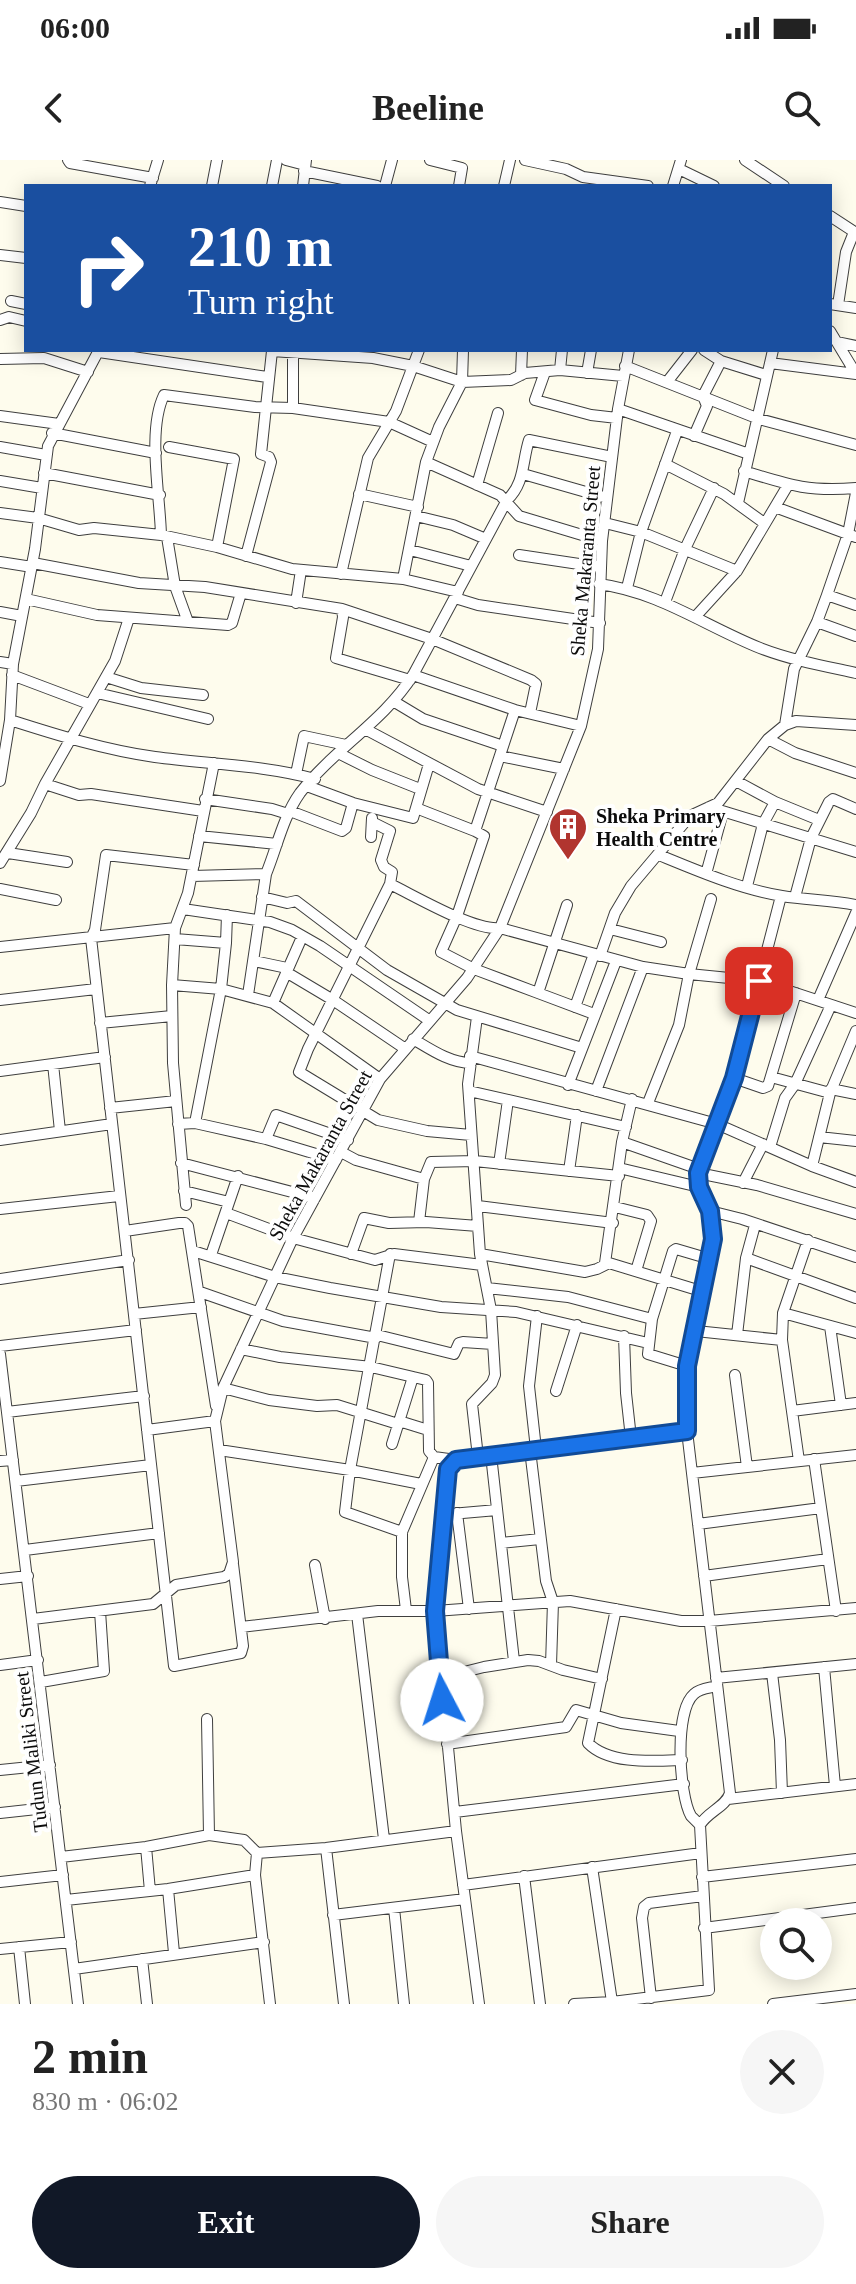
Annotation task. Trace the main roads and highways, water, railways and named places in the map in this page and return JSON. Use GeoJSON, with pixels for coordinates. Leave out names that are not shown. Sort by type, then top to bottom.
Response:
{"type":"FeatureCollection","features":[{"type":"Feature","properties":{"kind":"place","name":"Sheka Primary Health Centre"},"geometry":{"type":"Point","coordinates":[568,861]}}]}
